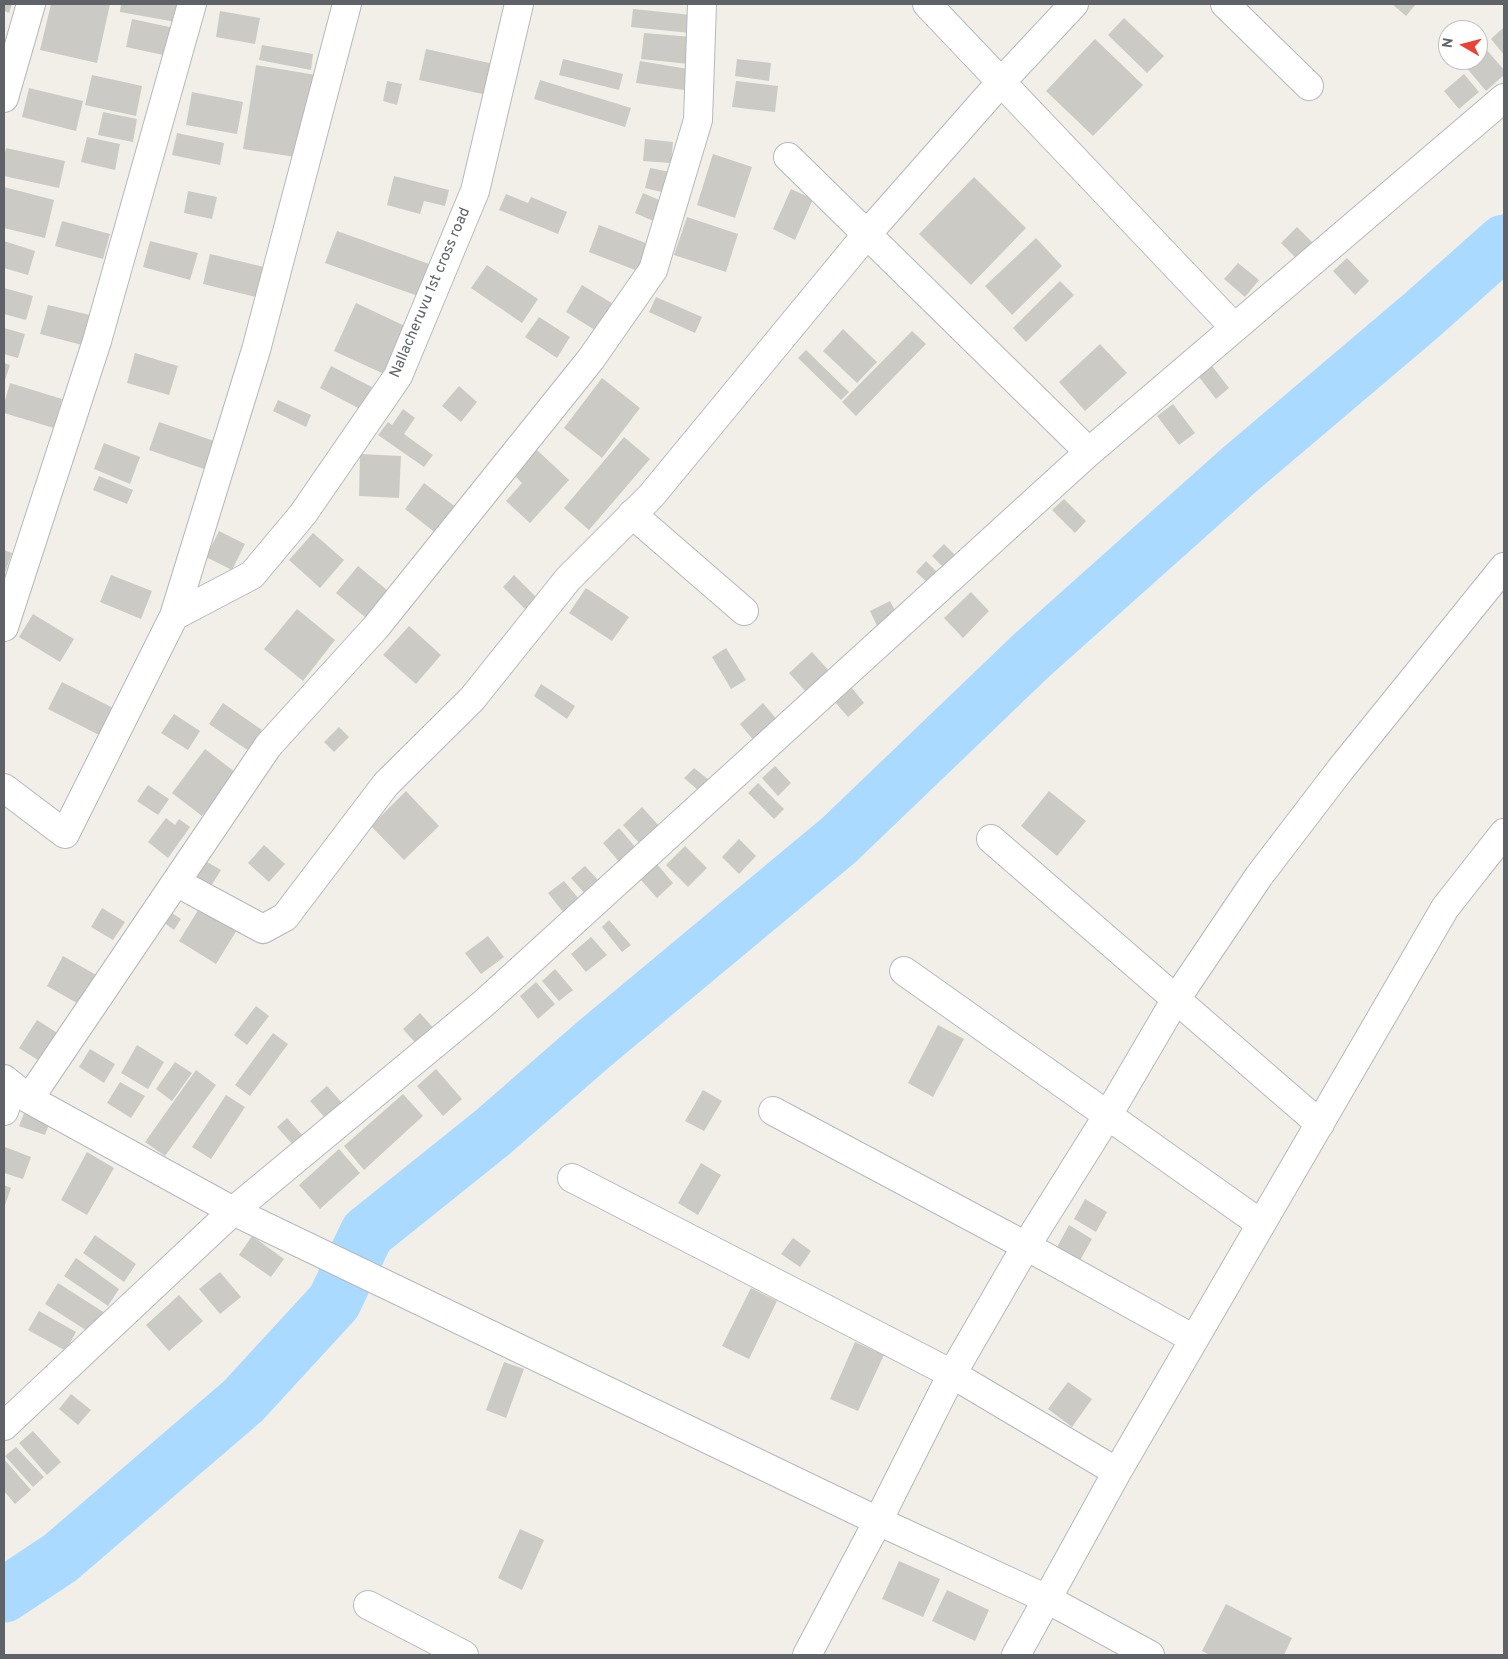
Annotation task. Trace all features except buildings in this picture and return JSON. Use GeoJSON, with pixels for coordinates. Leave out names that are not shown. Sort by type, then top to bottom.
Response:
{"type":"FeatureCollection","features":[{"type":"Feature","properties":{"kind":"street"},"geometry":{"type":"LineString","coordinates":[[4,98],[31,4]]}},
{"type":"Feature","properties":{"kind":"street"},"geometry":{"type":"LineString","coordinates":[[4,627],[97,341],[192,4]]}},
{"type":"Feature","properties":{"kind":"street"},"geometry":{"type":"LineString","coordinates":[[4,788],[65,834],[174,616],[256,350],[348,4]]}},
{"type":"Feature","properties":{"kind":"street","name":"Nallacheruvu 1st cross road"},"geometry":{"type":"LineString","coordinates":[[174,616],[252,574],[303,514],[398,376],[475,190],[519,4]]}},
{"type":"Feature","properties":{"kind":"street"},"geometry":{"type":"LineString","coordinates":[[702,4],[698,120],[653,270],[591,359],[376,627],[268,746],[176,882],[12,1094],[233,1211],[878,1521],[1047,1600],[1150,1655]]}},
{"type":"Feature","properties":{"kind":"street"},"geometry":{"type":"LineString","coordinates":[[927,4],[1234,327]]}},
{"type":"Feature","properties":{"kind":"street"},"geometry":{"type":"LineString","coordinates":[[176,882],[263,929],[285,917],[386,784],[472,699],[568,579],[651,496],[867,234],[1001,82],[1074,4]]}},
{"type":"Feature","properties":{"kind":"street"},"geometry":{"type":"LineString","coordinates":[[1225,4],[1308,86]]}},
{"type":"Feature","properties":{"kind":"street"},"geometry":{"type":"LineString","coordinates":[[4,1426],[233,1211],[483,1004],[1089,452],[1504,98]]}},
{"type":"Feature","properties":{"kind":"street"},"geometry":{"type":"LineString","coordinates":[[788,157],[1089,452]]}},
{"type":"Feature","properties":{"kind":"street"},"geometry":{"type":"LineString","coordinates":[[632,514],[744,611]]}},
{"type":"Feature","properties":{"kind":"street"},"geometry":{"type":"LineString","coordinates":[[807,1655],[878,1521],[952,1374],[1026,1246],[1108,1115],[1176,999],[1271,861],[1346,763],[1504,567]]}},
{"type":"Feature","properties":{"kind":"street"},"geometry":{"type":"LineString","coordinates":[[1016,1655],[1117,1472],[1445,908],[1504,833]]}},
{"type":"Feature","properties":{"kind":"street"},"geometry":{"type":"LineString","coordinates":[[990,839],[1320,1124]]}},
{"type":"Feature","properties":{"kind":"street"},"geometry":{"type":"LineString","coordinates":[[904,971],[1261,1224]]}},
{"type":"Feature","properties":{"kind":"street"},"geometry":{"type":"LineString","coordinates":[[773,1112],[1026,1246],[1194,1339]]}},
{"type":"Feature","properties":{"kind":"street"},"geometry":{"type":"LineString","coordinates":[[572,1178],[952,1374],[1117,1472]]}},
{"type":"Feature","properties":{"kind":"street"},"geometry":{"type":"LineString","coordinates":[[368,1605],[464,1655]]}},
{"type":"Feature","properties":{"kind":"waterway"},"geometry":{"type":"LineString","coordinates":[[4,1595],[60,1558],[243,1401],[334,1302],[367,1233],[493,1132],[594,1044],[839,840],[1032,655],[1238,471],[1422,315],[1504,242]]}}]}
